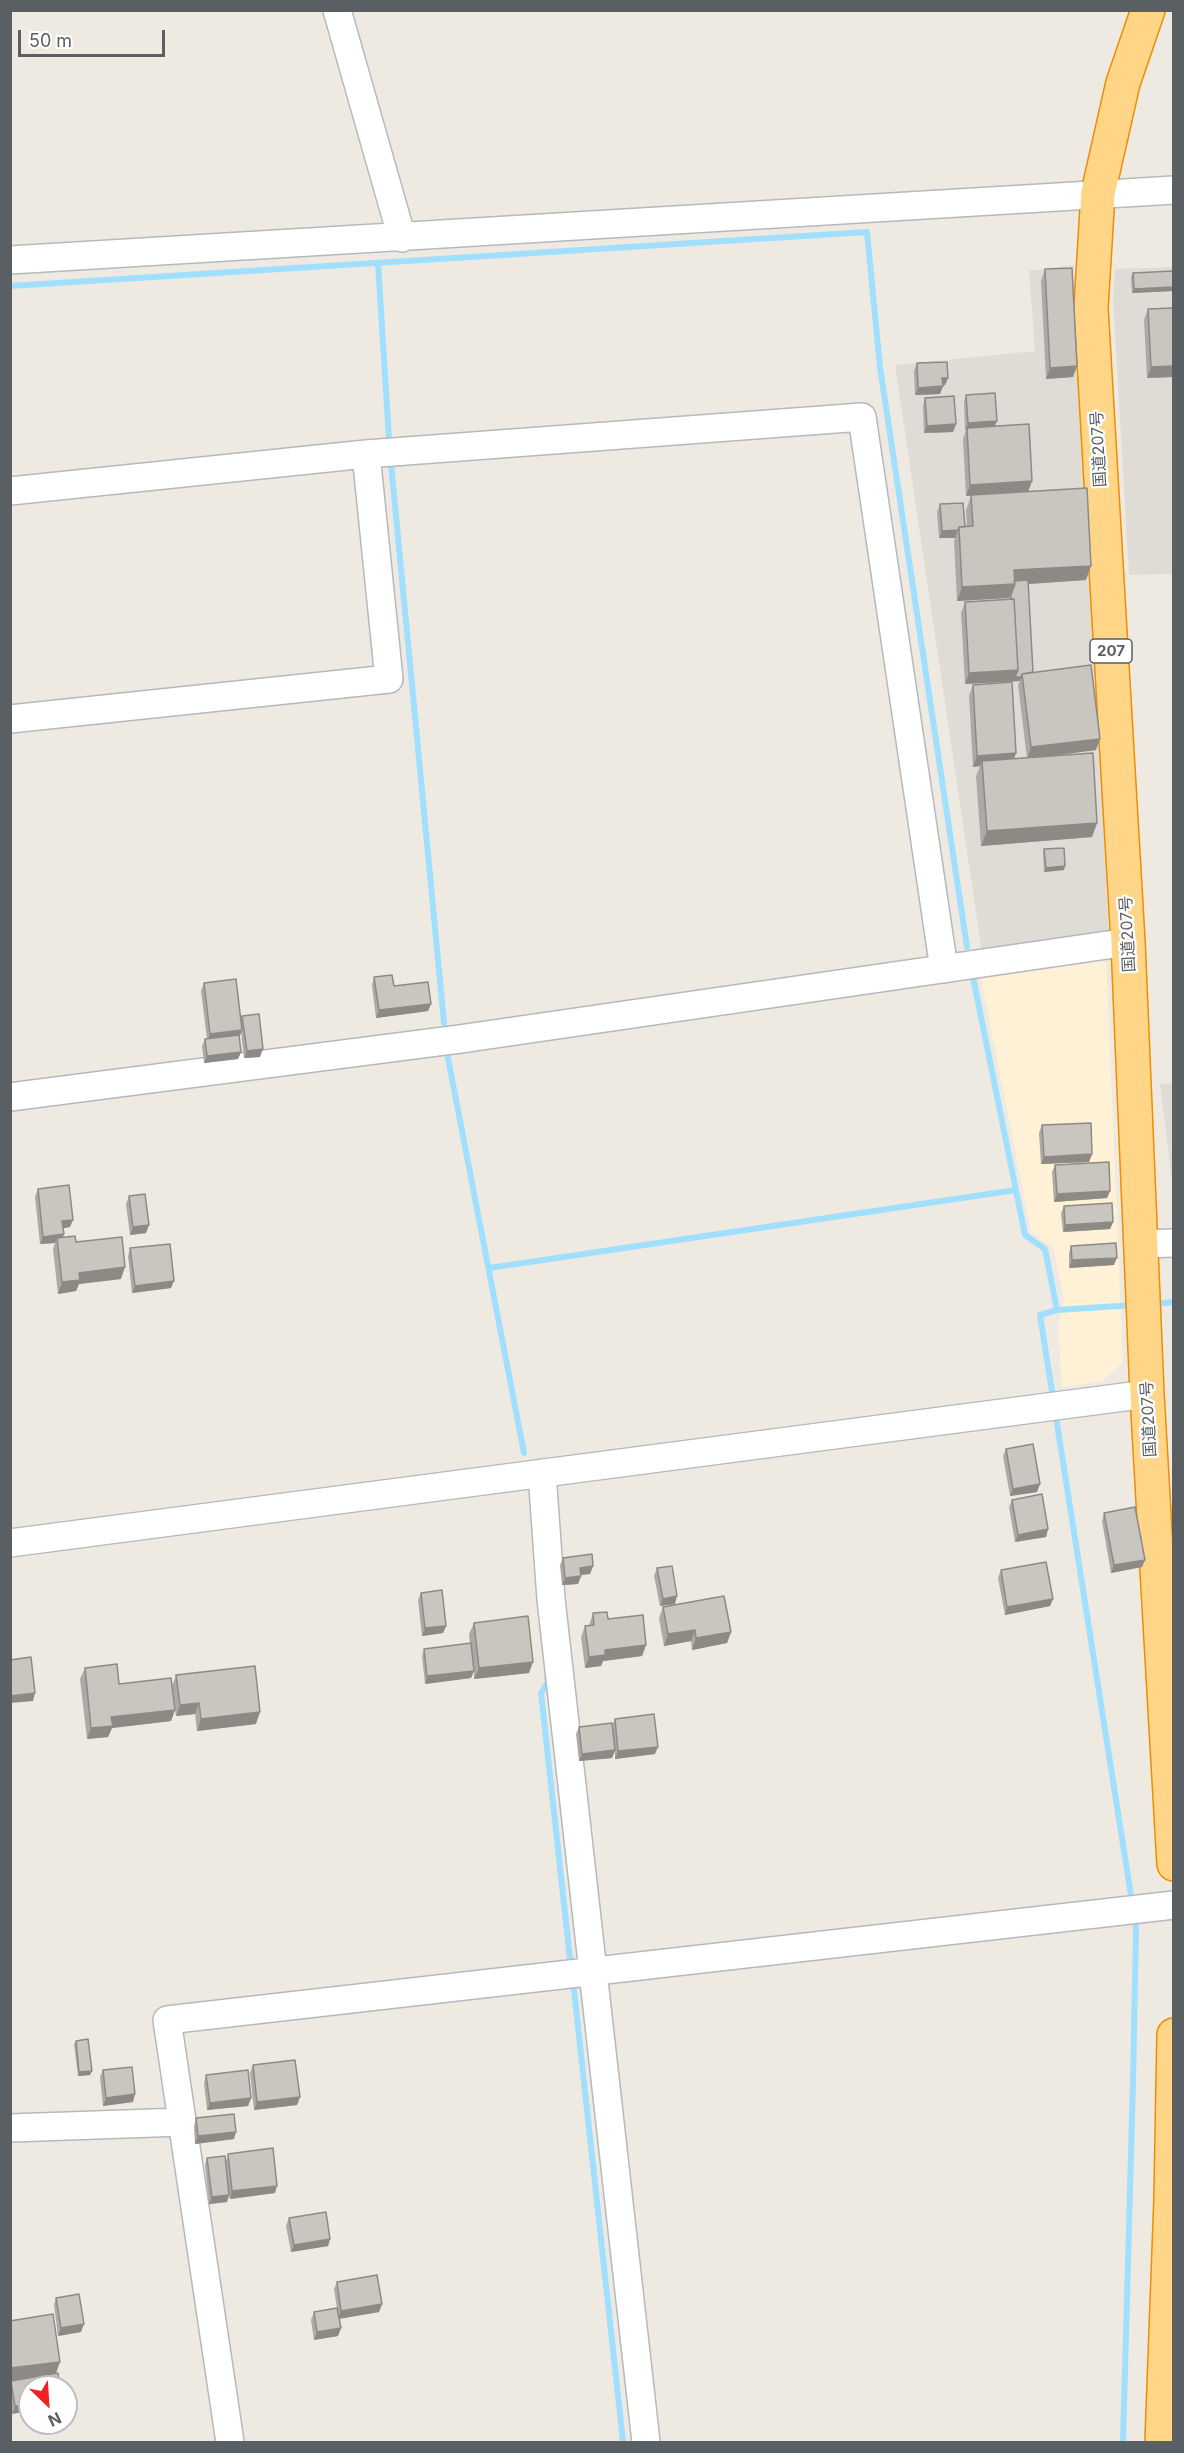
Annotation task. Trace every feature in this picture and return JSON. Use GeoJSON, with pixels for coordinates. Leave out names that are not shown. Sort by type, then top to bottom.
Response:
{"type":"FeatureCollection","features":[{"type":"Feature","properties":{"kind":"highway","name":"国道207号"},"geometry":{"type":"LineString","coordinates":[[1148,10],[1123,83],[1098,193],[1090,308],[1128,942],[1158,1243],[1144,1308],[1173,1864]]}},
{"type":"Feature","properties":{"kind":"highway"},"geometry":{"type":"LineString","coordinates":[[1162,2442],[1173,2035]]}},
{"type":"Feature","properties":{"kind":"street"},"geometry":{"type":"LineString","coordinates":[[338,10],[402,238]]}},
{"type":"Feature","properties":{"kind":"street"},"geometry":{"type":"LineString","coordinates":[[10,260],[1173,190]]}},
{"type":"Feature","properties":{"kind":"street"},"geometry":{"type":"LineString","coordinates":[[10,491],[366,454],[862,417],[944,969]]}},
{"type":"Feature","properties":{"kind":"street"},"geometry":{"type":"LineString","coordinates":[[10,719],[389,679],[366,454]]}},
{"type":"Feature","properties":{"kind":"street"},"geometry":{"type":"LineString","coordinates":[[10,1097],[460,1039],[1128,942]]}},
{"type":"Feature","properties":{"kind":"street"},"geometry":{"type":"LineString","coordinates":[[10,1543],[1148,1394]]}},
{"type":"Feature","properties":{"kind":"street"},"geometry":{"type":"LineString","coordinates":[[542,1473],[551,1599],[646,2442]]}},
{"type":"Feature","properties":{"kind":"street"},"geometry":{"type":"LineString","coordinates":[[230,2442],[167,2020],[1173,1905]]}},
{"type":"Feature","properties":{"kind":"street"},"geometry":{"type":"LineString","coordinates":[[10,2128],[182,2122]]}},
{"type":"Feature","properties":{"kind":"shaded area"},"geometry":{"type":"Polygon","coordinates":[[[1074,265],[1109,937],[982,953],[895,365],[1035,351],[1029,271],[1074,265]]]}},
{"type":"Feature","properties":{"kind":"shaded area"},"geometry":{"type":"Polygon","coordinates":[[[1173,267],[1173,574],[1129,575],[1113,298],[1115,269],[1173,267]]]}},
{"type":"Feature","properties":{"kind":"shaded area"},"geometry":{"type":"Polygon","coordinates":[[[1106,957],[1123,1362],[1103,1381],[1062,1387],[1058,1325],[1064,1299],[1054,1249],[1031,1231],[980,973],[1106,957]]]}},
{"type":"Feature","properties":{"kind":"shaded area"},"geometry":{"type":"Polygon","coordinates":[[[1174,1083],[1173,1190],[1160,1084],[1174,1083]]]}},
{"type":"Feature","properties":{"kind":"building"},"geometry":{"type":"Polygon","coordinates":[[[1072,268],[1077,366],[1050,368],[1045,269],[1072,268]]]}},
{"type":"Feature","properties":{"kind":"building"},"geometry":{"type":"Polygon","coordinates":[[[1173,271],[1173,287],[1134,289],[1133,273],[1173,271]]]}},
{"type":"Feature","properties":{"kind":"building"},"geometry":{"type":"Polygon","coordinates":[[[1173,308],[1173,366],[1151,367],[1148,309],[1173,308]]]}},
{"type":"Feature","properties":{"kind":"building"},"geometry":{"type":"Polygon","coordinates":[[[947,362],[948,378],[942,378],[943,386],[918,388],[917,363],[947,362]]]}},
{"type":"Feature","properties":{"kind":"building"},"geometry":{"type":"Polygon","coordinates":[[[995,393],[997,421],[968,423],[966,395],[995,393]]]}},
{"type":"Feature","properties":{"kind":"building"},"geometry":{"type":"Polygon","coordinates":[[[954,396],[956,424],[927,426],[925,398],[954,396]]]}},
{"type":"Feature","properties":{"kind":"building"},"geometry":{"type":"Polygon","coordinates":[[[1029,424],[1032,481],[970,485],[967,428],[1029,424]]]}},
{"type":"Feature","properties":{"kind":"building"},"geometry":{"type":"Polygon","coordinates":[[[1087,488],[1091,566],[1014,570],[1015,584],[962,587],[959,527],[973,526],[971,495],[1087,488]]]}},
{"type":"Feature","properties":{"kind":"building"},"geometry":{"type":"Polygon","coordinates":[[[963,503],[965,527],[942,531],[940,504],[963,503]]]}},
{"type":"Feature","properties":{"kind":"building"},"geometry":{"type":"Polygon","coordinates":[[[1028,580],[1033,672],[1015,677],[1018,670],[1014,599],[1011,599],[1011,595],[1014,581],[1028,580]]]}},
{"type":"Feature","properties":{"kind":"building"},"geometry":{"type":"Polygon","coordinates":[[[1014,599],[1018,670],[969,673],[965,602],[1014,599]]]}},
{"type":"Feature","properties":{"kind":"building"},"geometry":{"type":"Polygon","coordinates":[[[1091,665],[1100,739],[1031,747],[1022,674],[1091,665]]]}},
{"type":"Feature","properties":{"kind":"building"},"geometry":{"type":"Polygon","coordinates":[[[1012,682],[1016,753],[977,756],[973,685],[1012,682]]]}},
{"type":"Feature","properties":{"kind":"building"},"geometry":{"type":"Polygon","coordinates":[[[1093,753],[1097,823],[987,831],[982,761],[1093,753]]]}},
{"type":"Feature","properties":{"kind":"building"},"geometry":{"type":"Polygon","coordinates":[[[1064,848],[1065,866],[1046,868],[1044,849],[1064,848]]]}},
{"type":"Feature","properties":{"kind":"building"},"geometry":{"type":"Polygon","coordinates":[[[392,975],[394,986],[428,982],[431,1004],[379,1010],[374,977],[392,975]]]}},
{"type":"Feature","properties":{"kind":"building"},"geometry":{"type":"Polygon","coordinates":[[[236,979],[242,1030],[210,1034],[204,983],[236,979]]]}},
{"type":"Feature","properties":{"kind":"building"},"geometry":{"type":"Polygon","coordinates":[[[259,1014],[263,1049],[247,1051],[242,1016],[259,1014]]]}},
{"type":"Feature","properties":{"kind":"building"},"geometry":{"type":"Polygon","coordinates":[[[239,1035],[241,1052],[207,1056],[205,1039],[239,1035]]]}},
{"type":"Feature","properties":{"kind":"building"},"geometry":{"type":"Polygon","coordinates":[[[1091,1123],[1092,1154],[1044,1157],[1042,1125],[1091,1123]]]}},
{"type":"Feature","properties":{"kind":"building"},"geometry":{"type":"Polygon","coordinates":[[[1109,1162],[1110,1191],[1057,1194],[1055,1165],[1109,1162]]]}},
{"type":"Feature","properties":{"kind":"building"},"geometry":{"type":"Polygon","coordinates":[[[69,1185],[73,1220],[62,1221],[64,1234],[43,1237],[38,1189],[69,1185]]]}},
{"type":"Feature","properties":{"kind":"building"},"geometry":{"type":"Polygon","coordinates":[[[145,1194],[149,1225],[133,1227],[129,1196],[145,1194]]]}},
{"type":"Feature","properties":{"kind":"building"},"geometry":{"type":"Polygon","coordinates":[[[1112,1203],[1113,1222],[1065,1225],[1064,1206],[1112,1203]]]}},
{"type":"Feature","properties":{"kind":"building"},"geometry":{"type":"Polygon","coordinates":[[[75,1236],[76,1242],[122,1237],[125,1267],[79,1273],[80,1280],[62,1282],[57,1238],[75,1236]]]}},
{"type":"Feature","properties":{"kind":"building"},"geometry":{"type":"Polygon","coordinates":[[[1116,1243],[1117,1258],[1072,1260],[1071,1246],[1116,1243]]]}},
{"type":"Feature","properties":{"kind":"building"},"geometry":{"type":"Polygon","coordinates":[[[170,1244],[174,1281],[135,1286],[130,1248],[170,1244]]]}},
{"type":"Feature","properties":{"kind":"building"},"geometry":{"type":"Polygon","coordinates":[[[1033,1444],[1040,1484],[1013,1489],[1006,1449],[1033,1444]]]}},
{"type":"Feature","properties":{"kind":"building"},"geometry":{"type":"Polygon","coordinates":[[[1042,1494],[1048,1529],[1018,1535],[1012,1500],[1042,1494]]]}},
{"type":"Feature","properties":{"kind":"building"},"geometry":{"type":"Polygon","coordinates":[[[1135,1507],[1145,1560],[1114,1565],[1104,1513],[1135,1507]]]}},
{"type":"Feature","properties":{"kind":"building"},"geometry":{"type":"Polygon","coordinates":[[[592,1554],[593,1566],[580,1568],[581,1576],[565,1578],[563,1558],[592,1554]]]}},
{"type":"Feature","properties":{"kind":"building"},"geometry":{"type":"Polygon","coordinates":[[[1046,1562],[1053,1599],[1007,1607],[1001,1570],[1046,1562]]]}},
{"type":"Feature","properties":{"kind":"building"},"geometry":{"type":"Polygon","coordinates":[[[672,1566],[677,1596],[663,1599],[657,1568],[672,1566]]]}},
{"type":"Feature","properties":{"kind":"building"},"geometry":{"type":"Polygon","coordinates":[[[442,1590],[446,1626],[425,1628],[421,1593],[442,1590]]]}},
{"type":"Feature","properties":{"kind":"building"},"geometry":{"type":"Polygon","coordinates":[[[724,1596],[731,1632],[696,1638],[695,1630],[668,1634],[663,1607],[724,1596]]]}},
{"type":"Feature","properties":{"kind":"building"},"geometry":{"type":"Polygon","coordinates":[[[607,1612],[608,1619],[643,1615],[646,1645],[605,1650],[605,1655],[589,1657],[585,1626],[594,1625],[593,1613],[607,1612]]]}},
{"type":"Feature","properties":{"kind":"building"},"geometry":{"type":"Polygon","coordinates":[[[528,1616],[533,1662],[479,1668],[474,1623],[528,1616]]]}},
{"type":"Feature","properties":{"kind":"building"},"geometry":{"type":"Polygon","coordinates":[[[471,1643],[474,1671],[427,1676],[424,1649],[471,1643]]]}},
{"type":"Feature","properties":{"kind":"building"},"geometry":{"type":"Polygon","coordinates":[[[31,1657],[35,1693],[10,1696],[10,1660],[31,1657]]]}},
{"type":"Feature","properties":{"kind":"building"},"geometry":{"type":"Polygon","coordinates":[[[117,1664],[119,1684],[171,1678],[175,1710],[111,1717],[113,1726],[91,1728],[85,1668],[117,1664]]]}},
{"type":"Feature","properties":{"kind":"building"},"geometry":{"type":"Polygon","coordinates":[[[255,1666],[260,1712],[201,1719],[199,1703],[180,1705],[176,1675],[255,1666]]]}},
{"type":"Feature","properties":{"kind":"building"},"geometry":{"type":"Polygon","coordinates":[[[654,1714],[658,1747],[618,1751],[615,1719],[654,1714]]]}},
{"type":"Feature","properties":{"kind":"building"},"geometry":{"type":"Polygon","coordinates":[[[612,1723],[615,1750],[582,1754],[579,1727],[612,1723]]]}},
{"type":"Feature","properties":{"kind":"building"},"geometry":{"type":"Polygon","coordinates":[[[88,2039],[92,2071],[79,2072],[76,2041],[88,2039]]]}},
{"type":"Feature","properties":{"kind":"building"},"geometry":{"type":"Polygon","coordinates":[[[295,2060],[300,2097],[257,2102],[253,2065],[295,2060]]]}},
{"type":"Feature","properties":{"kind":"building"},"geometry":{"type":"Polygon","coordinates":[[[132,2067],[135,2094],[106,2098],[103,2070],[132,2067]]]}},
{"type":"Feature","properties":{"kind":"building"},"geometry":{"type":"Polygon","coordinates":[[[248,2070],[251,2098],[210,2103],[206,2075],[248,2070]]]}},
{"type":"Feature","properties":{"kind":"building"},"geometry":{"type":"Polygon","coordinates":[[[234,2114],[236,2132],[198,2136],[196,2118],[234,2114]]]}},
{"type":"Feature","properties":{"kind":"building"},"geometry":{"type":"Polygon","coordinates":[[[273,2148],[277,2186],[232,2191],[228,2154],[273,2148]]]}},
{"type":"Feature","properties":{"kind":"building"},"geometry":{"type":"Polygon","coordinates":[[[225,2156],[229,2195],[212,2197],[207,2158],[225,2156]]]}},
{"type":"Feature","properties":{"kind":"building"},"geometry":{"type":"Polygon","coordinates":[[[326,2212],[330,2239],[294,2245],[289,2218],[326,2212]]]}},
{"type":"Feature","properties":{"kind":"building"},"geometry":{"type":"Polygon","coordinates":[[[377,2275],[382,2304],[341,2311],[337,2282],[377,2275]]]}},
{"type":"Feature","properties":{"kind":"building"},"geometry":{"type":"Polygon","coordinates":[[[79,2294],[84,2324],[61,2328],[56,2298],[79,2294]]]}},
{"type":"Feature","properties":{"kind":"building"},"geometry":{"type":"Polygon","coordinates":[[[337,2308],[341,2328],[317,2332],[314,2312],[337,2308]]]}},
{"type":"Feature","properties":{"kind":"building"},"geometry":{"type":"Polygon","coordinates":[[[53,2314],[60,2362],[10,2368],[10,2321],[53,2314]]]}},
{"type":"Feature","properties":{"kind":"building"},"geometry":{"type":"Polygon","coordinates":[[[18,2380],[18,2406],[15,2406],[11,2381],[18,2380]]]}},
{"type":"Feature","properties":{"kind":"waterway"},"geometry":{"type":"LineString","coordinates":[[10,286],[867,232],[880,367],[967,947]]}},
{"type":"Feature","properties":{"kind":"waterway"},"geometry":{"type":"LineString","coordinates":[[378,263],[389,439]]}},
{"type":"Feature","properties":{"kind":"waterway"},"geometry":{"type":"LineString","coordinates":[[391,463],[444,1023]]}},
{"type":"Feature","properties":{"kind":"waterway"},"geometry":{"type":"LineString","coordinates":[[973,977],[1025,1235],[1045,1249],[1057,1310]]}},
{"type":"Feature","properties":{"kind":"waterway"},"geometry":{"type":"LineString","coordinates":[[447,1053],[524,1453]]}},
{"type":"Feature","properties":{"kind":"waterway"},"geometry":{"type":"LineString","coordinates":[[489,1268],[1016,1190]]}},
{"type":"Feature","properties":{"kind":"waterway"},"geometry":{"type":"LineString","coordinates":[[1153,1304],[1174,1302]]}},
{"type":"Feature","properties":{"kind":"waterway"},"geometry":{"type":"LineString","coordinates":[[1053,1398],[1040,1315],[1057,1310],[1134,1305]]}},
{"type":"Feature","properties":{"kind":"waterway"},"geometry":{"type":"LineString","coordinates":[[1055,1411],[1132,1902]]}},
{"type":"Feature","properties":{"kind":"waterway"},"geometry":{"type":"LineString","coordinates":[[547,1677],[548,1682],[541,1693],[570,1959]]}},
{"type":"Feature","properties":{"kind":"waterway"},"geometry":{"type":"LineString","coordinates":[[1123,2442],[1133,2082],[1136,1928],[1134,1915]]}},
{"type":"Feature","properties":{"kind":"waterway"},"geometry":{"type":"LineString","coordinates":[[574,1990],[623,2442]]}}]}
